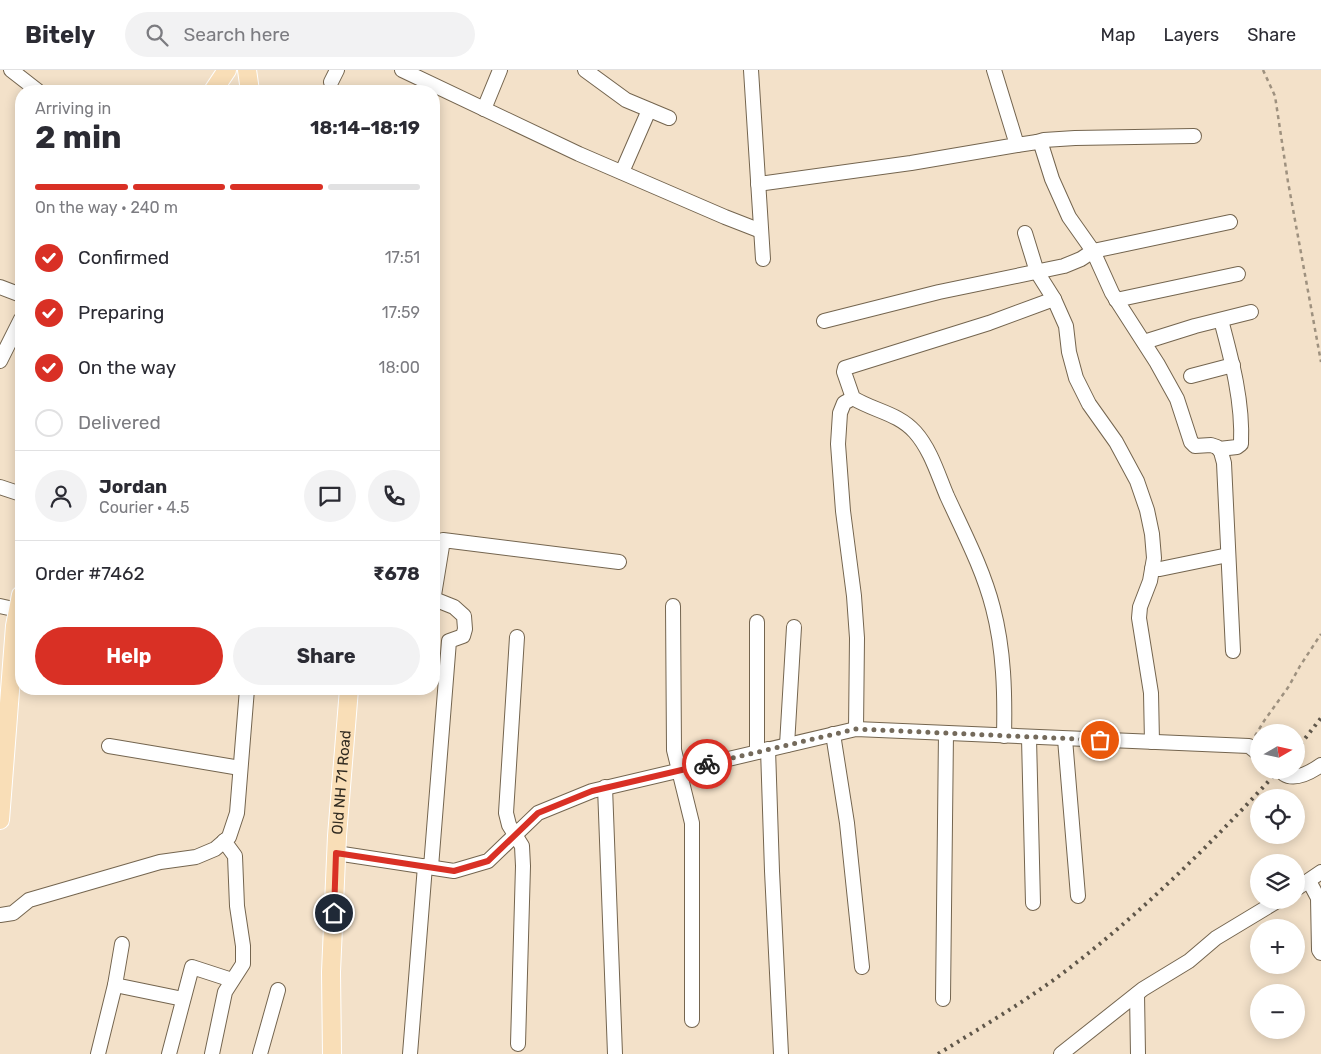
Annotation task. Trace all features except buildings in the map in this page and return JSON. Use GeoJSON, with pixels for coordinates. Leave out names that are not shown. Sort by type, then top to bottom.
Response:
{"type":"FeatureCollection","features":[{"type":"Feature","properties":{"kind":"main road"},"geometry":{"type":"LineString","coordinates":[[217,85],[227,70]]}},
{"type":"Feature","properties":{"kind":"main road"},"geometry":{"type":"LineString","coordinates":[[247,70],[249,85]]}},
{"type":"Feature","properties":{"kind":"main road"},"geometry":{"type":"LineString","coordinates":[[0,820],[15,622]]}},
{"type":"Feature","properties":{"kind":"main road","name":"Old NH 71 Road"},"geometry":{"type":"LineString","coordinates":[[332,1054],[331,972],[336,853],[349,695]]}},
{"type":"Feature","properties":{"kind":"street"},"geometry":{"type":"LineString","coordinates":[[11,70],[30,85]]}},
{"type":"Feature","properties":{"kind":"street"},"geometry":{"type":"LineString","coordinates":[[402,70],[434,85]]}},
{"type":"Feature","properties":{"kind":"street"},"geometry":{"type":"LineString","coordinates":[[484,109],[500,70]]}},
{"type":"Feature","properties":{"kind":"street"},"geometry":{"type":"LineString","coordinates":[[584,70],[626,100],[669,118]]}},
{"type":"Feature","properties":{"kind":"street"},"geometry":{"type":"LineString","coordinates":[[751,70],[763,259]]}},
{"type":"Feature","properties":{"kind":"street"},"geometry":{"type":"LineString","coordinates":[[994,70],[1017,145]]}},
{"type":"Feature","properties":{"kind":"street"},"geometry":{"type":"LineString","coordinates":[[440,88],[579,154],[761,231]]}},
{"type":"Feature","properties":{"kind":"street"},"geometry":{"type":"LineString","coordinates":[[622,172],[649,110]]}},
{"type":"Feature","properties":{"kind":"street"},"geometry":{"type":"LineString","coordinates":[[758,184],[911,163],[1044,140],[1194,136]]}},
{"type":"Feature","properties":{"kind":"street"},"geometry":{"type":"LineString","coordinates":[[1037,142],[1041,144],[1052,179],[1069,217],[1093,250],[1116,300],[1157,363],[1177,400],[1191,442],[1195,446],[1211,445],[1219,449],[1237,447],[1240,444],[1241,434],[1238,387],[1221,320]]}},
{"type":"Feature","properties":{"kind":"street"},"geometry":{"type":"LineString","coordinates":[[824,321],[939,292],[1064,266],[1081,259],[1093,250],[1230,222]]}},
{"type":"Feature","properties":{"kind":"street"},"geometry":{"type":"LineString","coordinates":[[1025,233],[1037,272],[1054,299],[1066,326],[1069,352],[1076,378],[1089,404],[1116,442],[1137,481],[1147,510],[1154,558],[1150,581],[1140,607],[1139,618],[1151,693],[1152,742]]}},
{"type":"Feature","properties":{"kind":"street"},"geometry":{"type":"LineString","coordinates":[[1116,300],[1238,274]]}},
{"type":"Feature","properties":{"kind":"street"},"geometry":{"type":"LineString","coordinates":[[0,287],[15,293]]}},
{"type":"Feature","properties":{"kind":"street"},"geometry":{"type":"LineString","coordinates":[[1004,736],[1004,700],[999,638],[993,608],[980,572],[929,452],[915,432],[901,419],[853,398],[844,372],[845,368],[989,323],[1054,299]]}},
{"type":"Feature","properties":{"kind":"street"},"geometry":{"type":"LineString","coordinates":[[1144,342],[1251,312]]}},
{"type":"Feature","properties":{"kind":"street"},"geometry":{"type":"LineString","coordinates":[[0,361],[15,331]]}},
{"type":"Feature","properties":{"kind":"street"},"geometry":{"type":"LineString","coordinates":[[1191,376],[1233,366]]}},
{"type":"Feature","properties":{"kind":"street"},"geometry":{"type":"LineString","coordinates":[[853,398],[844,403],[840,414],[838,444],[843,512],[854,596],[857,638],[856,729]]}},
{"type":"Feature","properties":{"kind":"street"},"geometry":{"type":"LineString","coordinates":[[1219,449],[1224,463],[1233,651]]}},
{"type":"Feature","properties":{"kind":"street"},"geometry":{"type":"LineString","coordinates":[[0,486],[15,492]]}},
{"type":"Feature","properties":{"kind":"street"},"geometry":{"type":"LineString","coordinates":[[440,558],[443,540],[619,562]]}},
{"type":"Feature","properties":{"kind":"street"},"geometry":{"type":"LineString","coordinates":[[1152,569],[1228,555]]}},
{"type":"Feature","properties":{"kind":"street"},"geometry":{"type":"LineString","coordinates":[[410,1054],[449,641],[463,636],[465,629],[464,616],[454,607],[440,601]]}},
{"type":"Feature","properties":{"kind":"street"},"geometry":{"type":"LineString","coordinates":[[0,606],[15,604]]}},
{"type":"Feature","properties":{"kind":"street"},"geometry":{"type":"LineString","coordinates":[[673,606],[674,750],[692,823],[692,1020]]}},
{"type":"Feature","properties":{"kind":"street"},"geometry":{"type":"LineString","coordinates":[[757,622],[762,751],[772,872],[782,1054]]}},
{"type":"Feature","properties":{"kind":"street"},"geometry":{"type":"LineString","coordinates":[[787,745],[794,627]]}},
{"type":"Feature","properties":{"kind":"street"},"geometry":{"type":"LineString","coordinates":[[517,636],[506,813],[514,836],[522,846],[518,1044]]}},
{"type":"Feature","properties":{"kind":"street"},"geometry":{"type":"LineString","coordinates":[[0,915],[13,913],[30,900],[160,862],[196,857],[214,849],[229,837],[237,813],[246,695]]}},
{"type":"Feature","properties":{"kind":"street"},"geometry":{"type":"LineString","coordinates":[[336,853],[454,871],[488,861],[538,813],[592,791],[856,729],[1152,742],[1250,750]]}},
{"type":"Feature","properties":{"kind":"street"},"geometry":{"type":"LineString","coordinates":[[834,734],[847,823],[862,967]]}},
{"type":"Feature","properties":{"kind":"street"},"geometry":{"type":"LineString","coordinates":[[944,999],[946,734]]}},
{"type":"Feature","properties":{"kind":"street"},"geometry":{"type":"LineString","coordinates":[[1029,738],[1033,903]]}},
{"type":"Feature","properties":{"kind":"street"},"geometry":{"type":"LineString","coordinates":[[1065,739],[1078,896]]}},
{"type":"Feature","properties":{"kind":"street"},"geometry":{"type":"LineString","coordinates":[[109,746],[240,768]]}},
{"type":"Feature","properties":{"kind":"street"},"geometry":{"type":"LineString","coordinates":[[1305,774],[1321,765]]}},
{"type":"Feature","properties":{"kind":"street"},"geometry":{"type":"LineString","coordinates":[[605,787],[615,1054]]}},
{"type":"Feature","properties":{"kind":"street"},"geometry":{"type":"LineString","coordinates":[[212,1054],[225,992],[241,970],[243,964],[235,856],[224,841]]}},
{"type":"Feature","properties":{"kind":"street"},"geometry":{"type":"LineString","coordinates":[[1305,883],[1321,872]]}},
{"type":"Feature","properties":{"kind":"street"},"geometry":{"type":"LineString","coordinates":[[1309,880],[1318,898],[1319,950],[1321,953]]}},
{"type":"Feature","properties":{"kind":"street"},"geometry":{"type":"LineString","coordinates":[[1061,1054],[1138,994],[1189,961],[1216,938],[1264,909]]}},
{"type":"Feature","properties":{"kind":"street"},"geometry":{"type":"LineString","coordinates":[[98,1054],[115,985],[122,944]]}},
{"type":"Feature","properties":{"kind":"street"},"geometry":{"type":"LineString","coordinates":[[169,1054],[192,967],[232,980]]}},
{"type":"Feature","properties":{"kind":"street"},"geometry":{"type":"LineString","coordinates":[[115,985],[183,999]]}},
{"type":"Feature","properties":{"kind":"street"},"geometry":{"type":"LineString","coordinates":[[260,1054],[278,990]]}},
{"type":"Feature","properties":{"kind":"street"},"geometry":{"type":"LineString","coordinates":[[1138,994],[1138,1054]]}},
{"type":"Feature","properties":{"kind":"street"},"geometry":{"type":"LineString","coordinates":[[1078,1040],[1080,1054]]}},
{"type":"Feature","properties":{"kind":"path"},"geometry":{"type":"LineString","coordinates":[[1263,70],[1275,96],[1288,182],[1321,362]]}},
{"type":"Feature","properties":{"kind":"path"},"geometry":{"type":"LineString","coordinates":[[1263,724],[1321,634]]}},
{"type":"Feature","properties":{"kind":"railway"},"geometry":{"type":"LineString","coordinates":[[1305,738],[1321,718]]}},
{"type":"Feature","properties":{"kind":"railway"},"geometry":{"type":"LineString","coordinates":[[938,1054],[1032,995],[1092,950],[1176,876],[1270,779]]}},
{"type":"Feature","properties":{"kind":"way so far"},"geometry":{"type":"LineString","coordinates":[[707,764],[856,729],[1100,740]]}},
{"type":"Feature","properties":{"kind":"route"},"geometry":{"type":"LineString","coordinates":[[334,913],[336,853],[454,871],[488,861],[538,813],[592,791],[707,764]]}}]}
